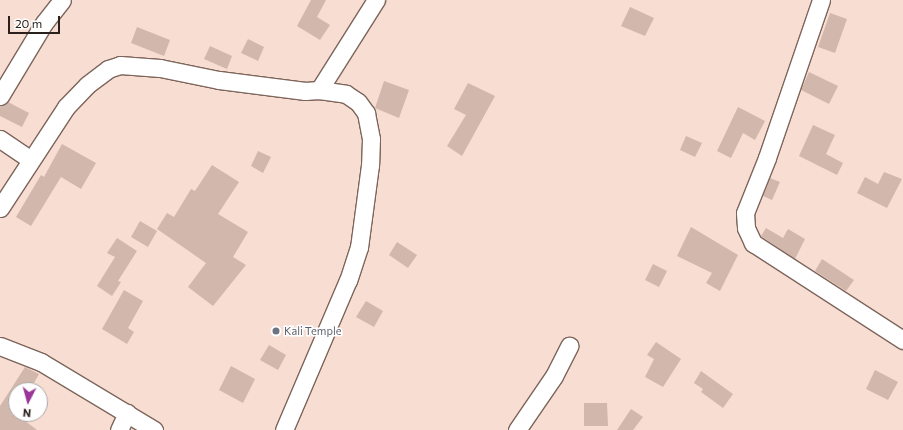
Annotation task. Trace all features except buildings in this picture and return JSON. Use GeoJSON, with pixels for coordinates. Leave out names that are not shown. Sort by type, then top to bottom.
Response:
{"type":"FeatureCollection","features":[{"type":"Feature","properties":{"kind":"street"},"geometry":{"type":"LineString","coordinates":[[0,96],[44,23],[62,0]]}},
{"type":"Feature","properties":{"kind":"street"},"geometry":{"type":"LineString","coordinates":[[319,90],[376,0]]}},
{"type":"Feature","properties":{"kind":"street"},"geometry":{"type":"LineString","coordinates":[[821,0],[767,158],[745,213],[746,228],[753,243],[903,340]]}},
{"type":"Feature","properties":{"kind":"street"},"geometry":{"type":"LineString","coordinates":[[0,208],[66,106],[108,69],[120,65],[160,68],[219,80],[305,91],[319,90],[346,94],[358,102],[366,113],[371,139],[370,165],[357,253],[348,280],[284,430]]}},
{"type":"Feature","properties":{"kind":"street"},"geometry":{"type":"LineString","coordinates":[[0,139],[32,160]]}},
{"type":"Feature","properties":{"kind":"street"},"geometry":{"type":"LineString","coordinates":[[0,346],[41,362],[154,430]]}},
{"type":"Feature","properties":{"kind":"street"},"geometry":{"type":"LineString","coordinates":[[517,430],[554,376],[569,346]]}},
{"type":"Feature","properties":{"kind":"street"},"geometry":{"type":"LineString","coordinates":[[119,430],[127,413]]}},
{"type":"Feature","properties":{"kind":"place","name":"Kali Temple"},"geometry":{"type":"Point","coordinates":[276,331]}}]}
